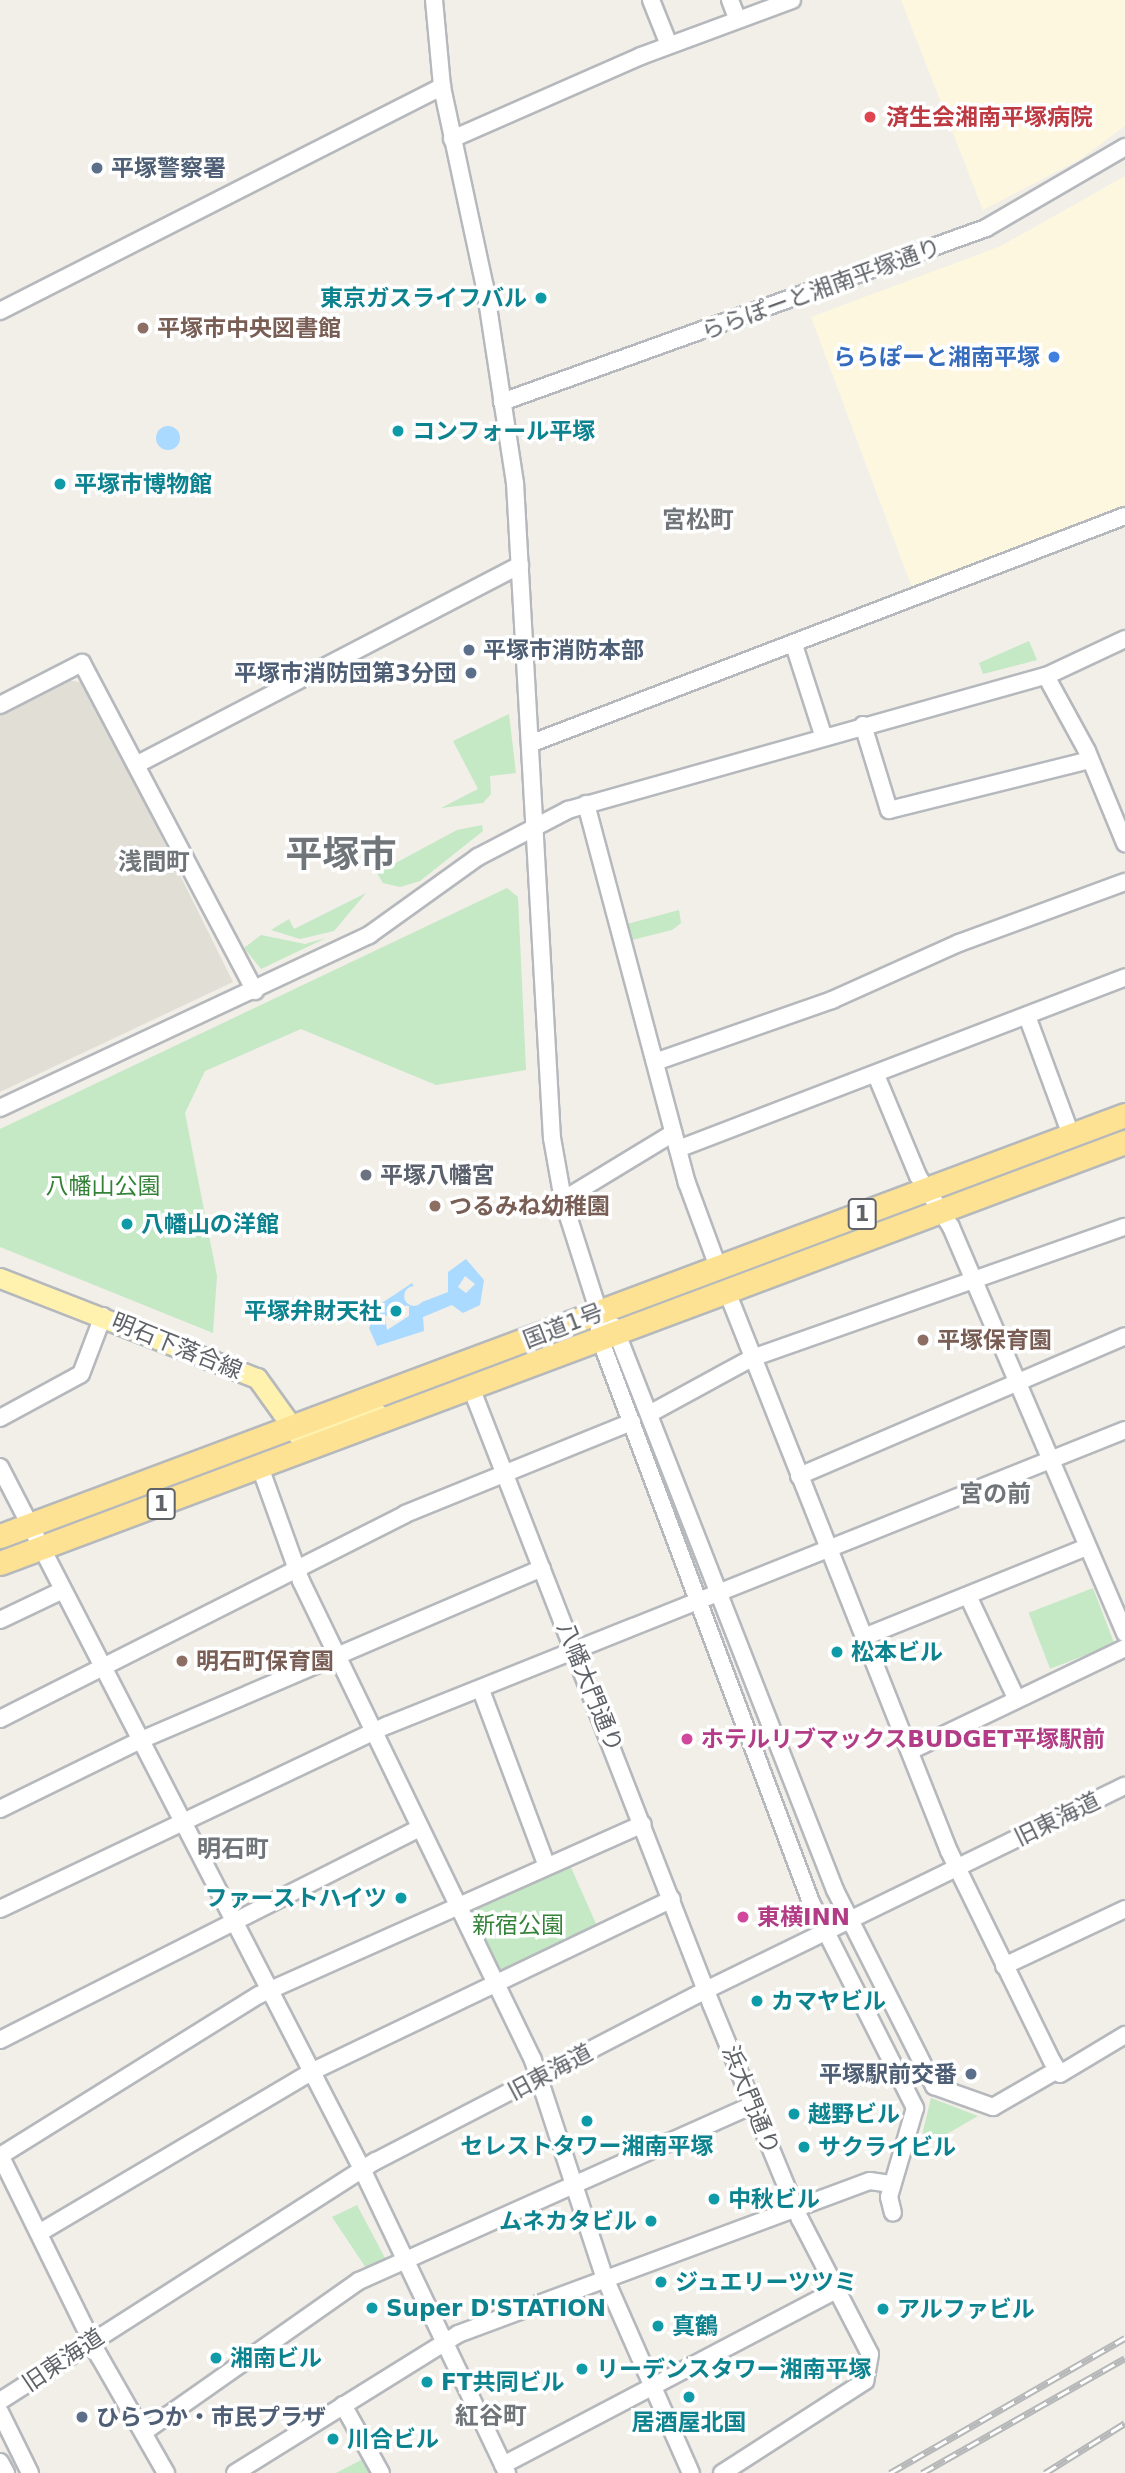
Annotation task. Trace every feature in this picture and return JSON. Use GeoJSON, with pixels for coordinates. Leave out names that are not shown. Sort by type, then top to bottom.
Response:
{"type":"FeatureCollection","features":[{"type":"Feature","properties":{"kind":"highway","name":"国道1号"},"geometry":{"type":"LineString","coordinates":[[0,1536],[294,1429],[1125,1115]]}},
{"type":"Feature","properties":{"kind":"highway","name":"国道1号"},"geometry":{"type":"LineString","coordinates":[[0,1563],[260,1467],[410,1407],[1125,1142]]}},
{"type":"Feature","properties":{"kind":"highway"},"geometry":{"type":"LineString","coordinates":[[190,1467],[216,1468],[244,1458],[260,1467]]}},
{"type":"Feature","properties":{"kind":"main road","name":"明石下落合線"},"geometry":{"type":"LineString","coordinates":[[0,1278],[257,1378],[294,1429]]}},
{"type":"Feature","properties":{"kind":"main road"},"geometry":{"type":"LineString","coordinates":[[294,1429],[305,1436],[410,1407]]}},
{"type":"Feature","properties":{"kind":"street"},"geometry":{"type":"LineString","coordinates":[[434,0],[442,87],[502,401],[520,565],[538,823],[552,1138],[563,1200],[599,1313],[651,1413],[848,1921],[934,2086],[993,2107],[1057,2070]]}},
{"type":"Feature","properties":{"kind":"street"},"geometry":{"type":"LineString","coordinates":[[651,0],[669,45]]}},
{"type":"Feature","properties":{"kind":"street"},"geometry":{"type":"LineString","coordinates":[[730,0],[737,18]]}},
{"type":"Feature","properties":{"kind":"street"},"geometry":{"type":"LineString","coordinates":[[452,139],[669,45],[792,0]]}},
{"type":"Feature","properties":{"kind":"street"},"geometry":{"type":"LineString","coordinates":[[0,312],[442,87]]}},
{"type":"Feature","properties":{"kind":"street","name":"ららぽーと湘南平塚通り"},"geometry":{"type":"LineString","coordinates":[[502,401],[986,228],[1125,147]]}},
{"type":"Feature","properties":{"kind":"street"},"geometry":{"type":"LineString","coordinates":[[532,743],[794,645],[1125,516]]}},
{"type":"Feature","properties":{"kind":"street"},"geometry":{"type":"LineString","coordinates":[[136,765],[520,565]]}},
{"type":"Feature","properties":{"kind":"street"},"geometry":{"type":"LineString","coordinates":[[0,1108],[369,935],[538,823],[586,804],[823,735],[1045,676],[1125,639]]}},
{"type":"Feature","properties":{"kind":"street"},"geometry":{"type":"LineString","coordinates":[[794,645],[823,735]]}},
{"type":"Feature","properties":{"kind":"street"},"geometry":{"type":"LineString","coordinates":[[0,705],[82,663],[254,991]]}},
{"type":"Feature","properties":{"kind":"street"},"geometry":{"type":"LineString","coordinates":[[1045,676],[1090,760],[1125,843]]}},
{"type":"Feature","properties":{"kind":"street"},"geometry":{"type":"LineString","coordinates":[[863,724],[889,810],[1090,760]]}},
{"type":"Feature","properties":{"kind":"street"},"geometry":{"type":"LineString","coordinates":[[586,804],[673,1133],[718,1267]]}},
{"type":"Feature","properties":{"kind":"street"},"geometry":{"type":"LineString","coordinates":[[655,1062],[832,1000],[959,943],[1125,882]]}},
{"type":"Feature","properties":{"kind":"street"},"geometry":{"type":"LineString","coordinates":[[678,1149],[1125,977]]}},
{"type":"Feature","properties":{"kind":"street"},"geometry":{"type":"LineString","coordinates":[[1027,1016],[1071,1135]]}},
{"type":"Feature","properties":{"kind":"street"},"geometry":{"type":"LineString","coordinates":[[876,1075],[927,1189],[942,1210],[1125,1633]]}},
{"type":"Feature","properties":{"kind":"street"},"geometry":{"type":"LineString","coordinates":[[563,1200],[673,1133]]}},
{"type":"Feature","properties":{"kind":"street"},"geometry":{"type":"LineString","coordinates":[[651,1413],[752,1358],[1125,1227]]}},
{"type":"Feature","properties":{"kind":"street"},"geometry":{"type":"LineString","coordinates":[[568,1324],[585,1308],[590,1286]]}},
{"type":"Feature","properties":{"kind":"street"},"geometry":{"type":"LineString","coordinates":[[726,1289],[956,1867],[1057,2070],[1060,2074],[1125,2035]]}},
{"type":"Feature","properties":{"kind":"street"},"geometry":{"type":"LineString","coordinates":[[0,1418],[81,1374],[103,1316]]}},
{"type":"Feature","properties":{"kind":"street"},"geometry":{"type":"LineString","coordinates":[[608,1333],[632,1422],[824,1933],[915,2108],[892,2184],[893,2213]]}},
{"type":"Feature","properties":{"kind":"street"},"geometry":{"type":"LineString","coordinates":[[799,1476],[1125,1336]]}},
{"type":"Feature","properties":{"kind":"street","name":"八幡大門通り"},"geometry":{"type":"LineString","coordinates":[[470,1385],[706,1990]]}},
{"type":"Feature","properties":{"kind":"street"},"geometry":{"type":"LineString","coordinates":[[0,1719],[504,1469],[632,1422]]}},
{"type":"Feature","properties":{"kind":"street"},"geometry":{"type":"LineString","coordinates":[[0,1909],[374,1732],[829,1553],[1125,1430]]}},
{"type":"Feature","properties":{"kind":"street"},"geometry":{"type":"LineString","coordinates":[[0,1467],[27,1526],[185,1822],[362,2169],[505,2469],[835,2291]]}},
{"type":"Feature","properties":{"kind":"street"},"geometry":{"type":"LineString","coordinates":[[260,1467],[298,1570],[336,1656],[458,1904],[538,2078],[572,2188],[604,2276],[691,2473]]}},
{"type":"Feature","properties":{"kind":"street"},"geometry":{"type":"LineString","coordinates":[[863,1637],[970,1598],[1087,1547]]}},
{"type":"Feature","properties":{"kind":"street"},"geometry":{"type":"LineString","coordinates":[[0,1809],[141,1740],[542,1568]]}},
{"type":"Feature","properties":{"kind":"street"},"geometry":{"type":"LineString","coordinates":[[0,1620],[61,1591]]}},
{"type":"Feature","properties":{"kind":"street"},"geometry":{"type":"LineString","coordinates":[[970,1598],[1016,1698]]}},
{"type":"Feature","properties":{"kind":"street"},"geometry":{"type":"LineString","coordinates":[[910,1751],[1125,1648]]}},
{"type":"Feature","properties":{"kind":"street"},"geometry":{"type":"LineString","coordinates":[[481,1690],[546,1864]]}},
{"type":"Feature","properties":{"kind":"street","name":"旧東海道"},"geometry":{"type":"LineString","coordinates":[[0,2401],[362,2169],[706,1990],[1125,1786]]}},
{"type":"Feature","properties":{"kind":"street"},"geometry":{"type":"LineString","coordinates":[[166,2473],[92,2340],[0,2155],[270,1990],[546,1864],[643,1824]]}},
{"type":"Feature","properties":{"kind":"street"},"geometry":{"type":"LineString","coordinates":[[0,2040],[234,1918],[419,1828]]}},
{"type":"Feature","properties":{"kind":"street"},"geometry":{"type":"LineString","coordinates":[[39,2233],[311,2071],[672,1899]]}},
{"type":"Feature","properties":{"kind":"street"},"geometry":{"type":"LineString","coordinates":[[1004,1966],[1125,1909]]}},
{"type":"Feature","properties":{"kind":"street","name":"浜大門通り"},"geometry":{"type":"LineString","coordinates":[[706,1990],[796,2209],[835,2291],[870,2354],[865,2381],[722,2473]]}},
{"type":"Feature","properties":{"kind":"street"},"geometry":{"type":"LineString","coordinates":[[144,2432],[359,2281],[753,2105]]}},
{"type":"Feature","properties":{"kind":"street"},"geometry":{"type":"LineString","coordinates":[[235,2473],[443,2341],[604,2276],[870,2181],[892,2184]]}},
{"type":"Feature","properties":{"kind":"street"},"geometry":{"type":"LineString","coordinates":[[343,2405],[381,2473]]}},
{"type":"Feature","properties":{"kind":"street"},"geometry":{"type":"LineString","coordinates":[[0,2412],[29,2468]]}},
{"type":"Feature","properties":{"kind":"street"},"geometry":{"type":"LineString","coordinates":[[0,2462],[6,2473]]}},
{"type":"Feature","properties":{"kind":"shaded area"},"geometry":{"type":"Polygon","coordinates":[[[901,0],[1125,0],[1125,126],[1079,160],[983,210],[901,0]]]}},
{"type":"Feature","properties":{"kind":"shaded area"},"geometry":{"type":"Polygon","coordinates":[[[1125,176],[1125,508],[914,593],[811,317],[1001,246],[1125,176]]]}},
{"type":"Feature","properties":{"kind":"shaded area"},"geometry":{"type":"Polygon","coordinates":[[[68,680],[85,683],[233,982],[0,1092],[0,715],[68,680]]]}},
{"type":"Feature","properties":{"kind":"green space"},"geometry":{"type":"Polygon","coordinates":[[[1029,641],[1037,660],[983,674],[979,663],[1029,641]]]}},
{"type":"Feature","properties":{"kind":"green space"},"geometry":{"type":"Polygon","coordinates":[[[509,714],[516,773],[490,776],[491,794],[483,803],[441,808],[478,789],[453,741],[509,714]]]}},
{"type":"Feature","properties":{"kind":"green space"},"geometry":{"type":"Polygon","coordinates":[[[482,825],[483,831],[420,881],[400,887],[383,883],[377,873],[457,830],[482,825]]]}},
{"type":"Feature","properties":{"kind":"green space","name":"八幡山公園"},"geometry":{"type":"Polygon","coordinates":[[[507,888],[518,897],[526,1070],[436,1085],[301,1029],[205,1071],[185,1113],[217,1276],[213,1333],[0,1247],[0,1129],[507,888]]]}},
{"type":"Feature","properties":{"kind":"green space"},"geometry":{"type":"Polygon","coordinates":[[[366,893],[334,931],[300,939],[271,930],[289,919],[294,929],[366,893]]]}},
{"type":"Feature","properties":{"kind":"green space"},"geometry":{"type":"Polygon","coordinates":[[[679,910],[681,923],[672,930],[632,940],[627,924],[679,910]]]}},
{"type":"Feature","properties":{"kind":"green space"},"geometry":{"type":"Polygon","coordinates":[[[261,935],[305,944],[326,938],[261,969],[244,948],[261,935]]]}},
{"type":"Feature","properties":{"kind":"green space"},"geometry":{"type":"Polygon","coordinates":[[[1093,1588],[1115,1644],[1050,1669],[1029,1613],[1093,1588]]]}},
{"type":"Feature","properties":{"kind":"green space","name":"新宿公園"},"geometry":{"type":"Polygon","coordinates":[[[569,1863],[597,1927],[496,1972],[468,1908],[569,1863]]]}},
{"type":"Feature","properties":{"kind":"green space"},"geometry":{"type":"Polygon","coordinates":[[[931,2098],[978,2116],[921,2149],[919,2148],[931,2098]]]}},
{"type":"Feature","properties":{"kind":"green space"},"geometry":{"type":"Polygon","coordinates":[[[357,2205],[385,2258],[366,2268],[332,2217],[357,2205]]]}},
{"type":"Feature","properties":{"kind":"green space"},"geometry":{"type":"Polygon","coordinates":[[[365,2458],[373,2473],[336,2473],[365,2458]]]}},
{"type":"Feature","properties":{"kind":"water"},"geometry":{"type":"Polygon","coordinates":[[[168,426],[179,433],[180,438],[173,449],[168,450],[157,443],[156,438],[163,427],[168,426]]]}},
{"type":"Feature","properties":{"kind":"water"},"geometry":{"type":"Polygon","coordinates":[[[466,1259],[484,1280],[480,1305],[463,1313],[452,1305],[423,1317],[424,1331],[377,1346],[369,1328],[379,1305],[412,1283],[422,1302],[448,1292],[448,1272],[466,1259]],[[465,1276],[458,1287],[466,1293],[475,1284],[465,1276]],[[398,1305],[385,1317],[387,1330],[409,1316],[409,1306],[398,1305]]]}},
{"type":"Feature","properties":{"kind":"pier"},"geometry":{"type":"Polygon","coordinates":[[[414,1286],[421,1289],[424,1296],[421,1303],[414,1306],[407,1303],[404,1296],[407,1289],[414,1286]]]}},
{"type":"Feature","properties":{"kind":"railway"},"geometry":{"type":"LineString","coordinates":[[890,2473],[1125,2338]]}},
{"type":"Feature","properties":{"kind":"railway"},"geometry":{"type":"LineString","coordinates":[[922,2473],[1125,2358]]}},
{"type":"Feature","properties":{"kind":"railway"},"geometry":{"type":"LineString","coordinates":[[1045,2473],[1125,2423]]}},
{"type":"Feature","properties":{"kind":"place","name":"済生会湘南平塚病院"},"geometry":{"type":"Point","coordinates":[870,117]}},
{"type":"Feature","properties":{"kind":"place","name":"平塚警察署"},"geometry":{"type":"Point","coordinates":[97,168]}},
{"type":"Feature","properties":{"kind":"place","name":"東京ガスライフバル"},"geometry":{"type":"Point","coordinates":[541,298]}},
{"type":"Feature","properties":{"kind":"place","name":"平塚市中央図書館"},"geometry":{"type":"Point","coordinates":[143,328]}},
{"type":"Feature","properties":{"kind":"place","name":"ららぽーと湘南平塚"},"geometry":{"type":"Point","coordinates":[1054,357]}},
{"type":"Feature","properties":{"kind":"place","name":"コンフォール平塚"},"geometry":{"type":"Point","coordinates":[398,431]}},
{"type":"Feature","properties":{"kind":"place","name":"平塚市博物館"},"geometry":{"type":"Point","coordinates":[60,484]}},
{"type":"Feature","properties":{"kind":"place","name":"平塚市消防本部"},"geometry":{"type":"Point","coordinates":[469,650]}},
{"type":"Feature","properties":{"kind":"place","name":"平塚市消防団第3分団"},"geometry":{"type":"Point","coordinates":[471,673]}},
{"type":"Feature","properties":{"kind":"place","name":"平塚八幡宮"},"geometry":{"type":"Point","coordinates":[366,1175]}},
{"type":"Feature","properties":{"kind":"place","name":"つるみね幼稚園"},"geometry":{"type":"Point","coordinates":[435,1206]}},
{"type":"Feature","properties":{"kind":"place","name":"八幡山の洋館"},"geometry":{"type":"Point","coordinates":[127,1224]}},
{"type":"Feature","properties":{"kind":"place","name":"平塚弁財天社"},"geometry":{"type":"Point","coordinates":[396,1311]}},
{"type":"Feature","properties":{"kind":"place","name":"平塚保育園"},"geometry":{"type":"Point","coordinates":[923,1340]}},
{"type":"Feature","properties":{"kind":"place","name":"松本ビル"},"geometry":{"type":"Point","coordinates":[837,1652]}},
{"type":"Feature","properties":{"kind":"place","name":"明石町保育園"},"geometry":{"type":"Point","coordinates":[182,1661]}},
{"type":"Feature","properties":{"kind":"place","name":"ホテルリブマックスBUDGET平塚駅前"},"geometry":{"type":"Point","coordinates":[687,1739]}},
{"type":"Feature","properties":{"kind":"place","name":"ファーストハイツ"},"geometry":{"type":"Point","coordinates":[401,1898]}},
{"type":"Feature","properties":{"kind":"place","name":"東横INN"},"geometry":{"type":"Point","coordinates":[743,1917]}},
{"type":"Feature","properties":{"kind":"place","name":"カマヤビル"},"geometry":{"type":"Point","coordinates":[757,2001]}},
{"type":"Feature","properties":{"kind":"place","name":"平塚駅前交番"},"geometry":{"type":"Point","coordinates":[971,2074]}},
{"type":"Feature","properties":{"kind":"place","name":"越野ビル"},"geometry":{"type":"Point","coordinates":[794,2114]}},
{"type":"Feature","properties":{"kind":"place","name":"セレストタワー湘南平塚"},"geometry":{"type":"Point","coordinates":[587,2121]}},
{"type":"Feature","properties":{"kind":"place","name":"サクライビル"},"geometry":{"type":"Point","coordinates":[804,2147]}},
{"type":"Feature","properties":{"kind":"place","name":"中秋ビル"},"geometry":{"type":"Point","coordinates":[714,2199]}},
{"type":"Feature","properties":{"kind":"place","name":"ムネカタビル"},"geometry":{"type":"Point","coordinates":[651,2221]}},
{"type":"Feature","properties":{"kind":"place","name":"ジュエリーツツミ"},"geometry":{"type":"Point","coordinates":[661,2282]}},
{"type":"Feature","properties":{"kind":"place","name":"Super D'STATION"},"geometry":{"type":"Point","coordinates":[372,2308]}},
{"type":"Feature","properties":{"kind":"place","name":"アルファビル"},"geometry":{"type":"Point","coordinates":[883,2309]}},
{"type":"Feature","properties":{"kind":"place","name":"真鶴"},"geometry":{"type":"Point","coordinates":[658,2326]}},
{"type":"Feature","properties":{"kind":"place","name":"湘南ビル"},"geometry":{"type":"Point","coordinates":[216,2358]}},
{"type":"Feature","properties":{"kind":"place","name":"リーデンスタワー湘南平塚"},"geometry":{"type":"Point","coordinates":[582,2369]}},
{"type":"Feature","properties":{"kind":"place","name":"FT共同ビル"},"geometry":{"type":"Point","coordinates":[427,2382]}},
{"type":"Feature","properties":{"kind":"place","name":"居酒屋北国"},"geometry":{"type":"Point","coordinates":[689,2397]}},
{"type":"Feature","properties":{"kind":"place","name":"ひらつか・市民プラザ"},"geometry":{"type":"Point","coordinates":[82,2417]}},
{"type":"Feature","properties":{"kind":"place","name":"川合ビル"},"geometry":{"type":"Point","coordinates":[333,2439]}},
{"type":"Feature","properties":{"kind":"district","name":"宮松町"},"geometry":{"type":"Point","coordinates":[698,521]}},
{"type":"Feature","properties":{"kind":"district","name":"平塚市"},"geometry":{"type":"Point","coordinates":[341,855]}},
{"type":"Feature","properties":{"kind":"district","name":"浅間町"},"geometry":{"type":"Point","coordinates":[154,863]}},
{"type":"Feature","properties":{"kind":"district","name":"宮の前"},"geometry":{"type":"Point","coordinates":[995,1495]}},
{"type":"Feature","properties":{"kind":"district","name":"明石町"},"geometry":{"type":"Point","coordinates":[233,1850]}},
{"type":"Feature","properties":{"kind":"district","name":"紅谷町"},"geometry":{"type":"Point","coordinates":[491,2417]}}]}
